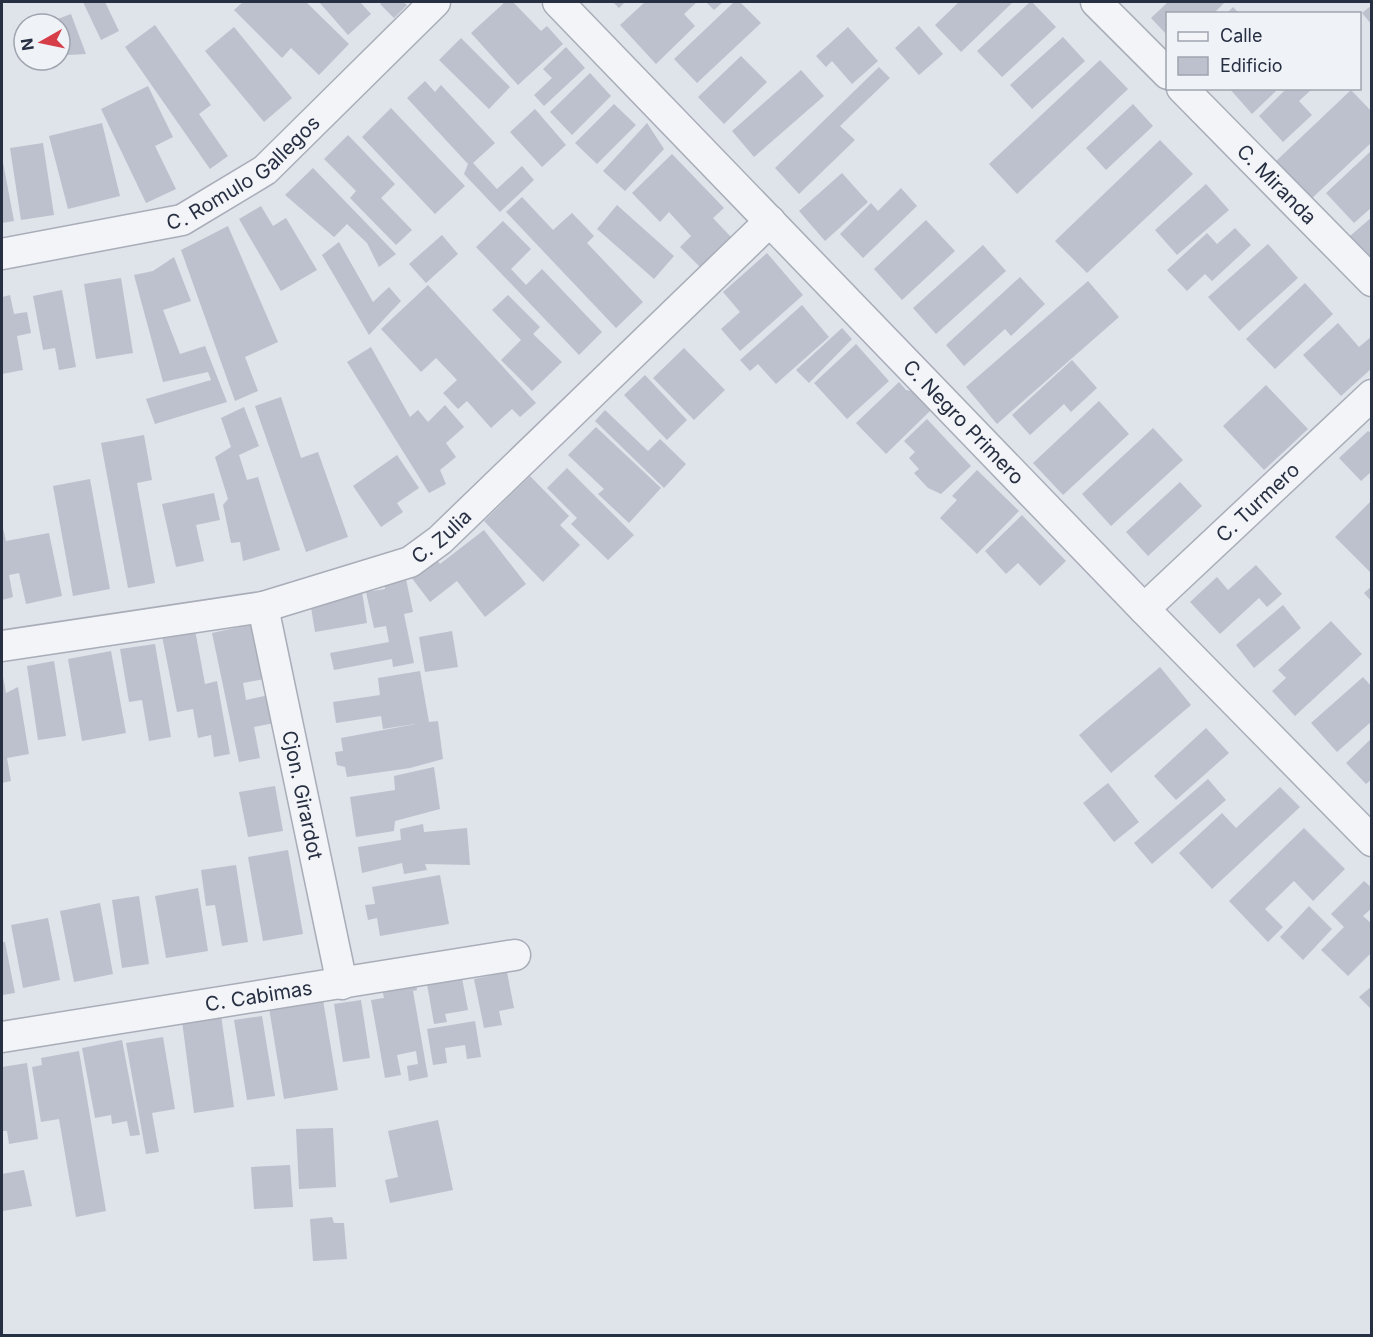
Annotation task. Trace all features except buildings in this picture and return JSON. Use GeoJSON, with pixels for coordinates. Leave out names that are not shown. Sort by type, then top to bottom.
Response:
{"type":"FeatureCollection","features":[{"type":"Feature","properties":{"kind":"street","name":"C. Romulo Gallegos"},"geometry":{"type":"LineString","coordinates":[[2,254],[182,220],[265,170],[435,2]]}},
{"type":"Feature","properties":{"kind":"street","name":"C. Negro Primero"},"geometry":{"type":"LineString","coordinates":[[558,2],[1371,841]]}},
{"type":"Feature","properties":{"kind":"street"},"geometry":{"type":"LineString","coordinates":[[1096,2],[1166,73]]}},
{"type":"Feature","properties":{"kind":"street","name":"C. Miranda"},"geometry":{"type":"LineString","coordinates":[[1184,90],[1371,281]]}},
{"type":"Feature","properties":{"kind":"street","name":"C. Zulia"},"geometry":{"type":"LineString","coordinates":[[2,646],[263,607],[410,562],[440,540],[770,221]]}},
{"type":"Feature","properties":{"kind":"street","name":"C. Turmero"},"geometry":{"type":"LineString","coordinates":[[1144,609],[1371,395]]}},
{"type":"Feature","properties":{"kind":"street","name":"Cjon. Girardot"},"geometry":{"type":"LineString","coordinates":[[263,607],[342,984]]}},
{"type":"Feature","properties":{"kind":"street","name":"C. Cabimas"},"geometry":{"type":"LineString","coordinates":[[2,1037],[515,955]]}}]}
